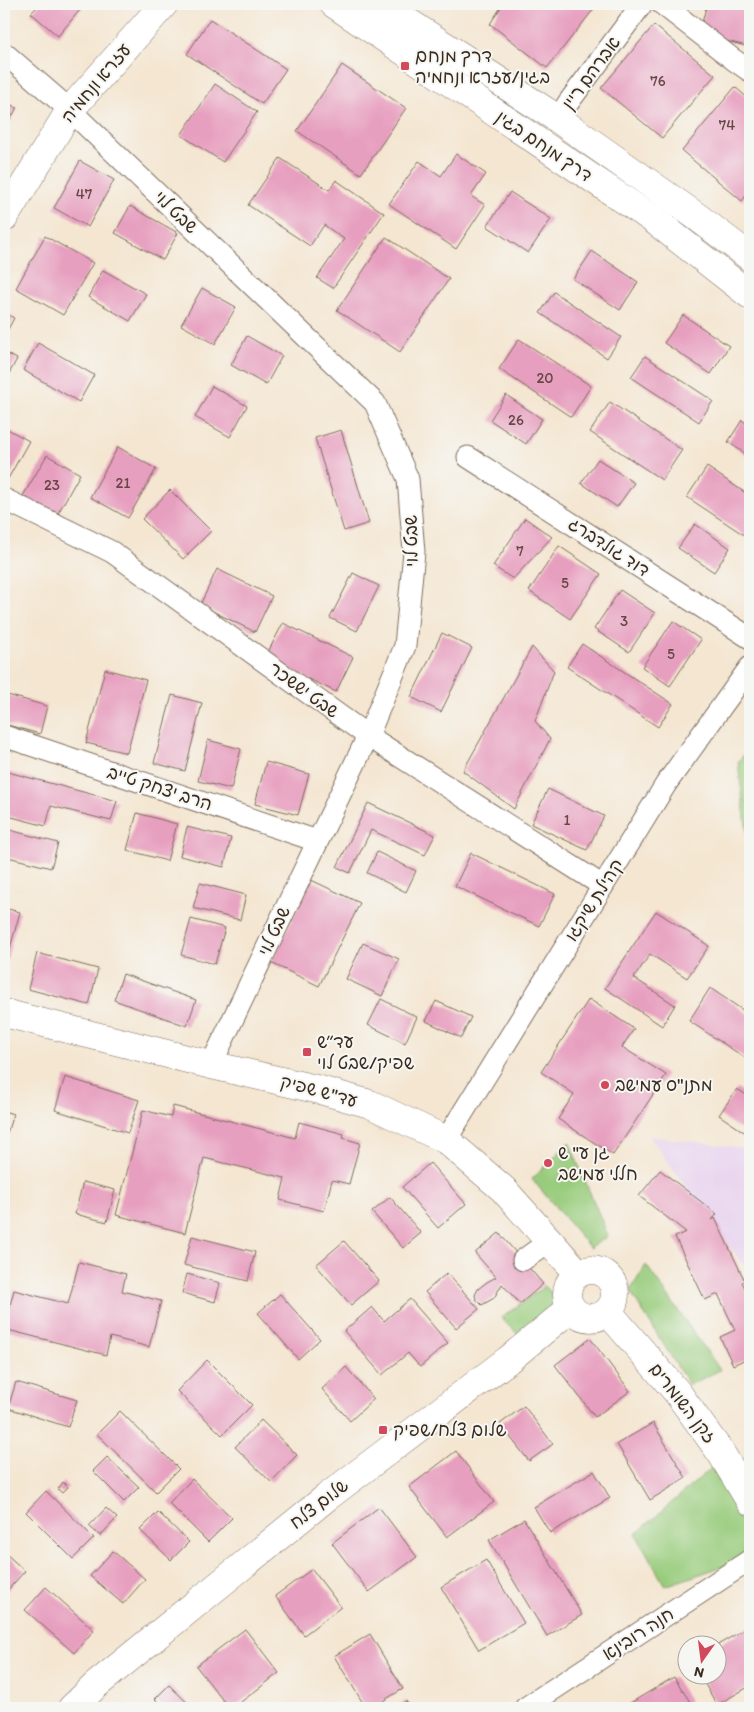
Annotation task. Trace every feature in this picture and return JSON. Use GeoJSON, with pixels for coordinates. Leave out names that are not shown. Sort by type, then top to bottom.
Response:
{"type":"FeatureCollection","features":[{"type":"Feature","properties":{"kind":"street","name":"עזרא ונחמיה"},"geometry":{"type":"LineString","coordinates":[[4,218],[70,110],[164,4]]}},
{"type":"Feature","properties":{"kind":"street","name":"דרך מנחם בגין"},"geometry":{"type":"LineString","coordinates":[[334,4],[654,220],[750,295]]}},
{"type":"Feature","properties":{"kind":"street","name":"דרך מנחם בגין"},"geometry":{"type":"LineString","coordinates":[[380,4],[558,119],[696,216],[750,258]]}},
{"type":"Feature","properties":{"kind":"street","name":"אברהם ריין"},"geometry":{"type":"LineString","coordinates":[[558,119],[642,4]]}},
{"type":"Feature","properties":{"kind":"street"},"geometry":{"type":"LineString","coordinates":[[662,4],[734,60],[750,70]]}},
{"type":"Feature","properties":{"kind":"street","name":"שבט לוי"},"geometry":{"type":"LineString","coordinates":[[4,53],[70,110],[375,403],[408,478],[414,552],[405,646],[368,736],[211,1065]]}},
{"type":"Feature","properties":{"kind":"street","name":"דוד גולדברג"},"geometry":{"type":"LineString","coordinates":[[468,457],[750,638]]}},
{"type":"Feature","properties":{"kind":"street","name":"שבט יששכר"},"geometry":{"type":"LineString","coordinates":[[4,498],[112,552],[368,736],[603,886]]}},
{"type":"Feature","properties":{"kind":"street","name":"קהילת שיקגו"},"geometry":{"type":"LineString","coordinates":[[446,1140],[666,784],[750,666]]}},
{"type":"Feature","properties":{"kind":"street","name":"הרב יצחק טייב"},"geometry":{"type":"LineString","coordinates":[[4,736],[317,841]]}},
{"type":"Feature","properties":{"kind":"street","name":"עד\"ש שפיק"},"geometry":{"type":"LineString","coordinates":[[4,1013],[211,1065],[320,1090],[370,1104],[446,1140],[503,1189],[551,1240],[578,1273]]}},
{"type":"Feature","properties":{"kind":"street"},"geometry":{"type":"LineString","coordinates":[[523,1260],[551,1240]]}},
{"type":"Feature","properties":{"kind":"street"},"geometry":{"type":"LineString","coordinates":[[591,1269],[598,1270],[609,1276],[616,1295],[612,1307],[602,1316],[588,1318],[576,1313],[571,1308],[567,1297],[568,1286],[578,1273],[591,1269]]}},
{"type":"Feature","properties":{"kind":"street","name":"שלום צלח"},"geometry":{"type":"LineString","coordinates":[[72,1708],[96,1685],[320,1503],[508,1360],[571,1308]]}},
{"type":"Feature","properties":{"kind":"street","name":"זקן השומרים"},"geometry":{"type":"LineString","coordinates":[[608,1312],[677,1392],[721,1453],[750,1501]]}},
{"type":"Feature","properties":{"kind":"street","name":"חנה רובינא"},"geometry":{"type":"LineString","coordinates":[[525,1708],[750,1560]]}},
{"type":"Feature","properties":{"kind":"shaded area"},"geometry":{"type":"Polygon","coordinates":[[[649,1136],[750,1149],[750,1274],[649,1136]]]}},
{"type":"Feature","properties":{"kind":"green space"},"geometry":{"type":"Polygon","coordinates":[[[750,747],[750,843],[748,841],[738,762],[750,747]]]}},
{"type":"Feature","properties":{"kind":"green space"},"geometry":{"type":"Polygon","coordinates":[[[569,1142],[608,1236],[590,1248],[532,1179],[569,1142]]]}},
{"type":"Feature","properties":{"kind":"green space"},"geometry":{"type":"Polygon","coordinates":[[[646,1265],[720,1370],[689,1385],[630,1291],[646,1265]]]}},
{"type":"Feature","properties":{"kind":"green space"},"geometry":{"type":"Polygon","coordinates":[[[545,1286],[569,1311],[526,1342],[501,1318],[545,1286]]]}},
{"type":"Feature","properties":{"kind":"green space"},"geometry":{"type":"Polygon","coordinates":[[[717,1463],[750,1544],[750,1557],[665,1586],[636,1534],[717,1463]]]}},
{"type":"Feature","properties":{"kind":"building"},"geometry":{"type":"Polygon","coordinates":[[[40,4],[85,4],[58,36],[31,13],[40,4]]]}},
{"type":"Feature","properties":{"kind":"building"},"geometry":{"type":"Polygon","coordinates":[[[503,4],[597,5],[547,68],[490,24],[503,4]]]}},
{"type":"Feature","properties":{"kind":"building"},"geometry":{"type":"Polygon","coordinates":[[[707,4],[750,4],[750,47],[699,34],[707,4]]]}},
{"type":"Feature","properties":{"kind":"building"},"geometry":{"type":"Polygon","coordinates":[[[210,19],[286,69],[262,104],[187,54],[210,19]]]}},
{"type":"Feature","properties":{"kind":"building"},"geometry":{"type":"Polygon","coordinates":[[[654,25],[715,75],[662,138],[601,88],[654,25]]]}},
{"type":"Feature","properties":{"kind":"building"},"geometry":{"type":"Polygon","coordinates":[[[342,65],[406,108],[361,174],[297,131],[342,65]]]}},
{"type":"Feature","properties":{"kind":"building"},"geometry":{"type":"Polygon","coordinates":[[[215,84],[257,112],[223,162],[181,135],[215,84]]]}},
{"type":"Feature","properties":{"kind":"building"},"geometry":{"type":"Polygon","coordinates":[[[735,87],[750,100],[750,190],[742,201],[682,151],[735,87]]]}},
{"type":"Feature","properties":{"kind":"building"},"geometry":{"type":"Polygon","coordinates":[[[4,101],[17,108],[4,130],[4,101]]]}},
{"type":"Feature","properties":{"kind":"building"},"geometry":{"type":"Polygon","coordinates":[[[456,154],[486,174],[471,196],[485,205],[456,249],[389,204],[419,161],[441,176],[456,154]]]}},
{"type":"Feature","properties":{"kind":"building"},"geometry":{"type":"Polygon","coordinates":[[[280,158],[329,190],[336,180],[384,213],[333,288],[317,278],[344,239],[324,225],[310,246],[248,205],[280,158]]]}},
{"type":"Feature","properties":{"kind":"building"},"geometry":{"type":"Polygon","coordinates":[[[80,161],[114,180],[88,227],[54,208],[80,161]]]}},
{"type":"Feature","properties":{"kind":"building"},"geometry":{"type":"Polygon","coordinates":[[[510,192],[551,219],[528,253],[487,226],[510,192]]]}},
{"type":"Feature","properties":{"kind":"building"},"geometry":{"type":"Polygon","coordinates":[[[130,206],[178,233],[163,260],[115,233],[130,206]]]}},
{"type":"Feature","properties":{"kind":"building"},"geometry":{"type":"Polygon","coordinates":[[[45,236],[93,263],[63,315],[16,288],[45,236]]]}},
{"type":"Feature","properties":{"kind":"building"},"geometry":{"type":"Polygon","coordinates":[[[386,237],[449,279],[400,352],[337,310],[386,237]]]}},
{"type":"Feature","properties":{"kind":"building"},"geometry":{"type":"Polygon","coordinates":[[[592,251],[638,282],[620,310],[573,279],[592,251]]]}},
{"type":"Feature","properties":{"kind":"building"},"geometry":{"type":"Polygon","coordinates":[[[103,270],[146,294],[130,321],[88,297],[103,270]]]}},
{"type":"Feature","properties":{"kind":"building"},"geometry":{"type":"Polygon","coordinates":[[[202,288],[236,307],[215,344],[181,325],[202,288]]]}},
{"type":"Feature","properties":{"kind":"building"},"geometry":{"type":"Polygon","coordinates":[[[554,292],[621,337],[607,358],[540,313],[554,292]]]}},
{"type":"Feature","properties":{"kind":"building"},"geometry":{"type":"Polygon","coordinates":[[[4,312],[14,318],[4,337],[4,312]]]}},
{"type":"Feature","properties":{"kind":"building"},"geometry":{"type":"Polygon","coordinates":[[[683,315],[729,346],[711,374],[664,343],[683,315]]]}},
{"type":"Feature","properties":{"kind":"building"},"geometry":{"type":"Polygon","coordinates":[[[247,336],[282,356],[266,385],[231,365],[247,336]]]}},
{"type":"Feature","properties":{"kind":"building"},"geometry":{"type":"Polygon","coordinates":[[[519,339],[591,386],[571,417],[499,369],[519,339]]]}},
{"type":"Feature","properties":{"kind":"building"},"geometry":{"type":"Polygon","coordinates":[[[38,343],[94,375],[79,402],[23,370],[38,343]]]}},
{"type":"Feature","properties":{"kind":"building"},"geometry":{"type":"Polygon","coordinates":[[[4,352],[17,359],[4,383],[4,352]]]}},
{"type":"Feature","properties":{"kind":"building"},"geometry":{"type":"Polygon","coordinates":[[[645,356],[713,401],[699,422],[631,377],[645,356]]]}},
{"type":"Feature","properties":{"kind":"building"},"geometry":{"type":"Polygon","coordinates":[[[212,386],[247,406],[230,437],[195,417],[212,386]]]}},
{"type":"Feature","properties":{"kind":"building"},"geometry":{"type":"Polygon","coordinates":[[[506,395],[542,419],[526,444],[490,420],[506,395]]]}},
{"type":"Feature","properties":{"kind":"building"},"geometry":{"type":"Polygon","coordinates":[[[610,402],[682,450],[662,480],[590,432],[610,402]]]}},
{"type":"Feature","properties":{"kind":"building"},"geometry":{"type":"Polygon","coordinates":[[[742,420],[750,426],[750,457],[728,442],[742,420]]]}},
{"type":"Feature","properties":{"kind":"building"},"geometry":{"type":"Polygon","coordinates":[[[4,427],[29,441],[4,486],[4,427]]]}},
{"type":"Feature","properties":{"kind":"building"},"geometry":{"type":"Polygon","coordinates":[[[341,430],[369,523],[344,531],[315,438],[341,430]]]}},
{"type":"Feature","properties":{"kind":"building"},"geometry":{"type":"Polygon","coordinates":[[[118,447],[156,469],[128,518],[90,497],[118,447]]]}},
{"type":"Feature","properties":{"kind":"building"},"geometry":{"type":"Polygon","coordinates":[[[47,455],[80,474],[57,515],[23,496],[47,455]]]}},
{"type":"Feature","properties":{"kind":"building"},"geometry":{"type":"Polygon","coordinates":[[[598,459],[634,483],[617,507],[581,483],[598,459]]]}},
{"type":"Feature","properties":{"kind":"building"},"geometry":{"type":"Polygon","coordinates":[[[707,467],[750,496],[750,539],[687,497],[707,467]]]}},
{"type":"Feature","properties":{"kind":"building"},"geometry":{"type":"Polygon","coordinates":[[[170,490],[211,531],[183,559],[142,519],[170,490]]]}},
{"type":"Feature","properties":{"kind":"building"},"geometry":{"type":"Polygon","coordinates":[[[525,518],[552,537],[513,579],[493,566],[525,518]]]}},
{"type":"Feature","properties":{"kind":"building"},"geometry":{"type":"Polygon","coordinates":[[[695,524],[730,548],[714,572],[678,548],[695,524]]]}},
{"type":"Feature","properties":{"kind":"building"},"geometry":{"type":"Polygon","coordinates":[[[559,546],[601,574],[570,619],[529,591],[559,546]]]}},
{"type":"Feature","properties":{"kind":"building"},"geometry":{"type":"Polygon","coordinates":[[[217,569],[272,596],[255,632],[200,605],[217,569]]]}},
{"type":"Feature","properties":{"kind":"building"},"geometry":{"type":"Polygon","coordinates":[[[353,573],[379,586],[357,631],[330,618],[353,573]]]}},
{"type":"Feature","properties":{"kind":"building"},"geometry":{"type":"Polygon","coordinates":[[[620,590],[655,613],[629,652],[594,629],[620,590]]]}},
{"type":"Feature","properties":{"kind":"building"},"geometry":{"type":"Polygon","coordinates":[[[673,621],[701,640],[670,686],[642,667],[673,621]]]}},
{"type":"Feature","properties":{"kind":"building"},"geometry":{"type":"Polygon","coordinates":[[[283,623],[353,657],[336,692],[265,658],[283,623]]]}},
{"type":"Feature","properties":{"kind":"building"},"geometry":{"type":"Polygon","coordinates":[[[442,633],[472,648],[441,712],[411,697],[442,633]]]}},
{"type":"Feature","properties":{"kind":"building"},"geometry":{"type":"Polygon","coordinates":[[[582,644],[673,704],[658,727],[567,667],[582,644]]]}},
{"type":"Feature","properties":{"kind":"building"},"geometry":{"type":"Polygon","coordinates":[[[532,647],[554,671],[535,721],[550,739],[514,809],[463,771],[532,647]]]}},
{"type":"Feature","properties":{"kind":"building"},"geometry":{"type":"Polygon","coordinates":[[[105,669],[146,680],[127,753],[86,743],[105,669]]]}},
{"type":"Feature","properties":{"kind":"building"},"geometry":{"type":"Polygon","coordinates":[[[4,694],[47,706],[40,734],[4,724],[4,694]]]}},
{"type":"Feature","properties":{"kind":"building"},"geometry":{"type":"Polygon","coordinates":[[[172,695],[202,703],[185,771],[154,763],[172,695]]]}},
{"type":"Feature","properties":{"kind":"building"},"geometry":{"type":"Polygon","coordinates":[[[208,740],[241,749],[231,789],[198,781],[208,740]]]}},
{"type":"Feature","properties":{"kind":"building"},"geometry":{"type":"Polygon","coordinates":[[[266,762],[309,774],[298,815],[255,804],[266,762]]]}},
{"type":"Feature","properties":{"kind":"building"},"geometry":{"type":"Polygon","coordinates":[[[4,771],[117,801],[111,821],[51,806],[46,826],[4,815],[4,771]]]}},
{"type":"Feature","properties":{"kind":"building"},"geometry":{"type":"Polygon","coordinates":[[[548,789],[604,816],[587,850],[531,824],[548,789]]]}},
{"type":"Feature","properties":{"kind":"building"},"geometry":{"type":"Polygon","coordinates":[[[368,803],[435,835],[425,855],[371,830],[350,873],[337,867],[368,803]]]}},
{"type":"Feature","properties":{"kind":"building"},"geometry":{"type":"Polygon","coordinates":[[[137,813],[177,824],[167,861],[127,850],[137,813]]]}},
{"type":"Feature","properties":{"kind":"building"},"geometry":{"type":"Polygon","coordinates":[[[187,827],[231,838],[224,867],[180,856],[187,827]]]}},
{"type":"Feature","properties":{"kind":"building"},"geometry":{"type":"Polygon","coordinates":[[[10,830],[58,843],[51,868],[4,856],[10,830]]]}},
{"type":"Feature","properties":{"kind":"building"},"geometry":{"type":"Polygon","coordinates":[[[377,852],[416,871],[406,892],[367,873],[377,852]]]}},
{"type":"Feature","properties":{"kind":"building"},"geometry":{"type":"Polygon","coordinates":[[[471,853],[555,894],[539,926],[455,886],[471,853]]]}},
{"type":"Feature","properties":{"kind":"building"},"geometry":{"type":"Polygon","coordinates":[[[311,880],[360,903],[319,986],[271,963],[311,880]]]}},
{"type":"Feature","properties":{"kind":"building"},"geometry":{"type":"Polygon","coordinates":[[[200,883],[246,895],[240,920],[193,908],[200,883]]]}},
{"type":"Feature","properties":{"kind":"building"},"geometry":{"type":"Polygon","coordinates":[[[4,908],[20,912],[4,970],[4,908]]]}},
{"type":"Feature","properties":{"kind":"building"},"geometry":{"type":"Polygon","coordinates":[[[656,911],[709,946],[687,978],[650,954],[634,978],[675,1005],[662,1026],[605,988],[656,911]]]}},
{"type":"Feature","properties":{"kind":"building"},"geometry":{"type":"Polygon","coordinates":[[[191,919],[225,928],[215,964],[181,955],[191,919]]]}},
{"type":"Feature","properties":{"kind":"building"},"geometry":{"type":"Polygon","coordinates":[[[363,943],[399,959],[382,996],[346,979],[363,943]]]}},
{"type":"Feature","properties":{"kind":"building"},"geometry":{"type":"Polygon","coordinates":[[[37,953],[98,969],[89,1005],[28,989],[37,953]]]}},
{"type":"Feature","properties":{"kind":"building"},"geometry":{"type":"Polygon","coordinates":[[[123,974],[196,1000],[187,1026],[114,1000],[123,974]]]}},
{"type":"Feature","properties":{"kind":"building"},"geometry":{"type":"Polygon","coordinates":[[[710,988],[750,1015],[750,1061],[689,1021],[710,988]]]}},
{"type":"Feature","properties":{"kind":"building"},"geometry":{"type":"Polygon","coordinates":[[[381,999],[417,1017],[405,1043],[368,1025],[381,999]]]}},
{"type":"Feature","properties":{"kind":"building"},"geometry":{"type":"Polygon","coordinates":[[[589,999],[634,1029],[622,1047],[666,1075],[613,1155],[558,1119],[574,1094],[541,1072],[589,999]]]}},
{"type":"Feature","properties":{"kind":"building"},"geometry":{"type":"Polygon","coordinates":[[[436,1001],[471,1017],[461,1038],[426,1021],[436,1001]]]}},
{"type":"Feature","properties":{"kind":"building"},"geometry":{"type":"Polygon","coordinates":[[[65,1077],[139,1100],[128,1133],[55,1110],[65,1077]]]}},
{"type":"Feature","properties":{"kind":"building"},"geometry":{"type":"Polygon","coordinates":[[[737,1089],[750,1097],[750,1136],[719,1115],[737,1089]]]}},
{"type":"Feature","properties":{"kind":"building"},"geometry":{"type":"Polygon","coordinates":[[[173,1106],[295,1138],[299,1122],[344,1134],[343,1138],[360,1143],[349,1184],[332,1180],[324,1211],[280,1200],[285,1178],[204,1158],[185,1233],[116,1215],[143,1110],[171,1117],[173,1106]]]}},
{"type":"Feature","properties":{"kind":"building"},"geometry":{"type":"Polygon","coordinates":[[[4,1111],[13,1114],[4,1143],[4,1111]]]}},
{"type":"Feature","properties":{"kind":"building"},"geometry":{"type":"Polygon","coordinates":[[[430,1163],[466,1204],[438,1228],[402,1187],[430,1163]]]}},
{"type":"Feature","properties":{"kind":"building"},"geometry":{"type":"Polygon","coordinates":[[[660,1170],[717,1214],[712,1220],[715,1218],[745,1281],[742,1282],[750,1299],[750,1357],[733,1365],[720,1337],[735,1330],[718,1294],[705,1300],[675,1237],[686,1232],[639,1196],[660,1170]]]}},
{"type":"Feature","properties":{"kind":"building"},"geometry":{"type":"Polygon","coordinates":[[[83,1182],[115,1190],[107,1222],[75,1214],[83,1182]]]}},
{"type":"Feature","properties":{"kind":"building"},"geometry":{"type":"Polygon","coordinates":[[[390,1197],[421,1233],[403,1248],[372,1212],[390,1197]]]}},
{"type":"Feature","properties":{"kind":"building"},"geometry":{"type":"Polygon","coordinates":[[[499,1233],[543,1284],[520,1304],[502,1284],[494,1298],[482,1305],[476,1299],[475,1295],[478,1289],[496,1277],[475,1253],[499,1233]]]}},
{"type":"Feature","properties":{"kind":"building"},"geometry":{"type":"Polygon","coordinates":[[[192,1236],[255,1252],[248,1281],[184,1265],[192,1236]]]}},
{"type":"Feature","properties":{"kind":"building"},"geometry":{"type":"Polygon","coordinates":[[[344,1241],[379,1281],[351,1305],[316,1265],[344,1241]]]}},
{"type":"Feature","properties":{"kind":"building"},"geometry":{"type":"Polygon","coordinates":[[[79,1262],[126,1274],[122,1291],[161,1301],[149,1347],[110,1337],[106,1355],[4,1329],[14,1290],[68,1304],[79,1262]]]}},
{"type":"Feature","properties":{"kind":"building"},"geometry":{"type":"Polygon","coordinates":[[[447,1273],[479,1309],[456,1328],[425,1292],[447,1273]]]}},
{"type":"Feature","properties":{"kind":"building"},"geometry":{"type":"Polygon","coordinates":[[[187,1274],[220,1283],[215,1302],[182,1293],[187,1274]]]}},
{"type":"Feature","properties":{"kind":"building"},"geometry":{"type":"Polygon","coordinates":[[[280,1294],[320,1339],[298,1359],[258,1313],[280,1294]]]}},
{"type":"Feature","properties":{"kind":"building"},"geometry":{"type":"Polygon","coordinates":[[[410,1299],[448,1343],[420,1367],[408,1353],[382,1375],[344,1331],[372,1307],[384,1321],[410,1299]]]}},
{"type":"Feature","properties":{"kind":"building"},"geometry":{"type":"Polygon","coordinates":[[[590,1338],[630,1391],[595,1417],[555,1365],[590,1338]]]}},
{"type":"Feature","properties":{"kind":"building"},"geometry":{"type":"Polygon","coordinates":[[[207,1360],[252,1405],[222,1435],[177,1391],[207,1360]]]}},
{"type":"Feature","properties":{"kind":"building"},"geometry":{"type":"Polygon","coordinates":[[[346,1367],[374,1399],[350,1421],[322,1389],[346,1367]]]}},
{"type":"Feature","properties":{"kind":"building"},"geometry":{"type":"Polygon","coordinates":[[[16,1382],[77,1400],[68,1427],[8,1408],[16,1382]]]}},
{"type":"Feature","properties":{"kind":"building"},"geometry":{"type":"Polygon","coordinates":[[[524,1406],[553,1444],[529,1461],[500,1424],[524,1406]]]}},
{"type":"Feature","properties":{"kind":"building"},"geometry":{"type":"Polygon","coordinates":[[[120,1411],[179,1469],[156,1492],[97,1434],[120,1411]]]}},
{"type":"Feature","properties":{"kind":"building"},"geometry":{"type":"Polygon","coordinates":[[[261,1420],[297,1455],[271,1482],[235,1447],[261,1420]]]}},
{"type":"Feature","properties":{"kind":"building"},"geometry":{"type":"Polygon","coordinates":[[[653,1423],[686,1478],[650,1500],[617,1444],[653,1423]]]}},
{"type":"Feature","properties":{"kind":"building"},"geometry":{"type":"Polygon","coordinates":[[[456,1451],[494,1502],[447,1537],[409,1487],[456,1451]]]}},
{"type":"Feature","properties":{"kind":"building"},"geometry":{"type":"Polygon","coordinates":[[[107,1457],[139,1487],[124,1502],[93,1471],[107,1457]]]}},
{"type":"Feature","properties":{"kind":"building"},"geometry":{"type":"Polygon","coordinates":[[[594,1471],[610,1498],[550,1533],[534,1507],[594,1471]]]}},
{"type":"Feature","properties":{"kind":"building"},"geometry":{"type":"Polygon","coordinates":[[[192,1479],[232,1518],[208,1542],[169,1503],[192,1479]]]}},
{"type":"Feature","properties":{"kind":"building"},"geometry":{"type":"Polygon","coordinates":[[[63,1482],[68,1487],[62,1493],[58,1489],[63,1482]]]}},
{"type":"Feature","properties":{"kind":"building"},"geometry":{"type":"Polygon","coordinates":[[[46,1491],[94,1538],[73,1559],[26,1512],[46,1491]]]}},
{"type":"Feature","properties":{"kind":"building"},"geometry":{"type":"Polygon","coordinates":[[[379,1507],[417,1557],[369,1592],[332,1543],[379,1507]]]}},
{"type":"Feature","properties":{"kind":"building"},"geometry":{"type":"Polygon","coordinates":[[[106,1508],[117,1518],[100,1536],[89,1526],[106,1508]]]}},
{"type":"Feature","properties":{"kind":"building"},"geometry":{"type":"Polygon","coordinates":[[[158,1512],[189,1542],[171,1560],[140,1530],[158,1512]]]}},
{"type":"Feature","properties":{"kind":"building"},"geometry":{"type":"Polygon","coordinates":[[[524,1519],[582,1615],[547,1636],[489,1540],[524,1519]]]}},
{"type":"Feature","properties":{"kind":"building"},"geometry":{"type":"Polygon","coordinates":[[[113,1551],[145,1579],[123,1604],[90,1576],[113,1551]]]}},
{"type":"Feature","properties":{"kind":"building"},"geometry":{"type":"Polygon","coordinates":[[[4,1552],[25,1571],[5,1593],[4,1592],[4,1552]]]}},
{"type":"Feature","properties":{"kind":"building"},"geometry":{"type":"Polygon","coordinates":[[[486,1560],[524,1623],[479,1650],[441,1587],[486,1560]]]}},
{"type":"Feature","properties":{"kind":"building"},"geometry":{"type":"Polygon","coordinates":[[[312,1569],[341,1607],[304,1635],[275,1596],[312,1569]]]}},
{"type":"Feature","properties":{"kind":"building"},"geometry":{"type":"Polygon","coordinates":[[[46,1587],[94,1630],[74,1653],[25,1610],[46,1587]]]}},
{"type":"Feature","properties":{"kind":"building"},"geometry":{"type":"Polygon","coordinates":[[[750,1626],[750,1686],[717,1705],[705,1684],[726,1684],[726,1640],[750,1626]]]}},
{"type":"Feature","properties":{"kind":"building"},"geometry":{"type":"Polygon","coordinates":[[[245,1629],[279,1673],[233,1708],[229,1708],[196,1666],[245,1629]]]}},
{"type":"Feature","properties":{"kind":"building"},"geometry":{"type":"Polygon","coordinates":[[[370,1634],[403,1689],[371,1708],[366,1708],[334,1656],[370,1634]]]}},
{"type":"Feature","properties":{"kind":"building"},"geometry":{"type":"Polygon","coordinates":[[[674,1677],[676,1684],[679,1684],[694,1708],[622,1708],[674,1677]]]}},
{"type":"Feature","properties":{"kind":"building"},"geometry":{"type":"Polygon","coordinates":[[[169,1685],[193,1708],[165,1708],[155,1699],[169,1685]]]}},
{"type":"Feature","properties":{"kind":"building"},"geometry":{"type":"Polygon","coordinates":[[[406,1701],[411,1708],[394,1708],[406,1701]]]}},
{"type":"Feature","properties":{"kind":"place","name":"דרך מנחם בגין/עזרא ונחמיה"},"geometry":{"type":"Point","coordinates":[405,66]}},
{"type":"Feature","properties":{"kind":"place","name":"עד״ש שפיק/שבט לוי"},"geometry":{"type":"Point","coordinates":[307,1052]}},
{"type":"Feature","properties":{"kind":"place","name":"מתנ\"ס עמישב"},"geometry":{"type":"Point","coordinates":[605,1085]}},
{"type":"Feature","properties":{"kind":"place","name":"גן ע\" ש חללי עמישב"},"geometry":{"type":"Point","coordinates":[548,1163]}},
{"type":"Feature","properties":{"kind":"place","name":"שלום צלח/שפיק"},"geometry":{"type":"Point","coordinates":[383,1430]}}]}
